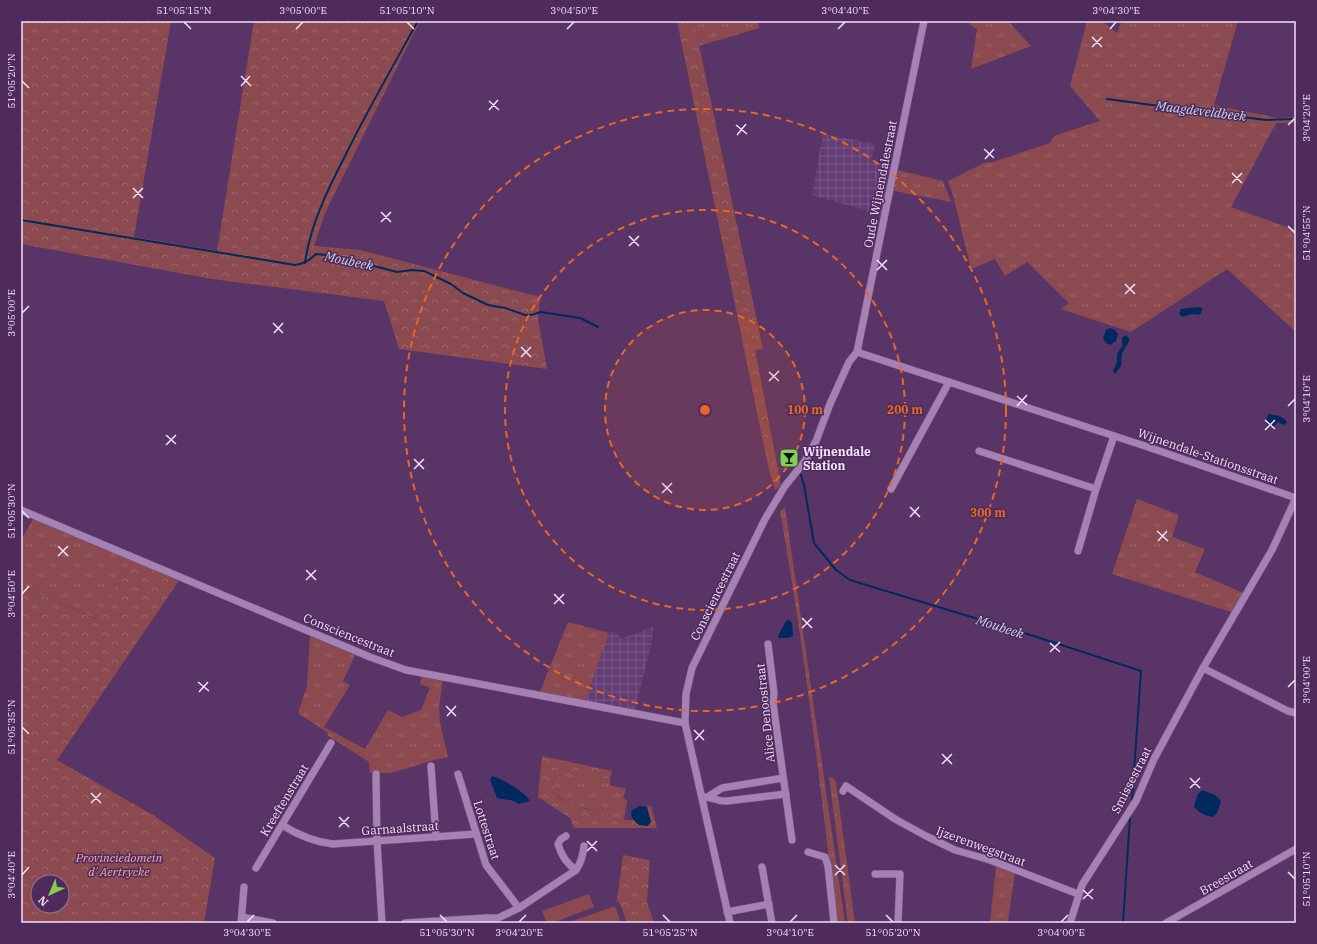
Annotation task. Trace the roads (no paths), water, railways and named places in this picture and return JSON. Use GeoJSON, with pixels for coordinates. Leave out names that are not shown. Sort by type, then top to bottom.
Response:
{"type":"FeatureCollection","features":[{"type":"Feature","properties":{"kind":"street","name":"Oude Wijnendalestraat"},"geometry":{"type":"LineString","coordinates":[[857,352],[924,21]]}},
{"type":"Feature","properties":{"kind":"street","name":"Wijnendale-Stationsstraat"},"geometry":{"type":"LineString","coordinates":[[857,352],[1114,436],[1296,498]]}},
{"type":"Feature","properties":{"kind":"street","name":"Consciencestraat"},"geometry":{"type":"LineString","coordinates":[[730,923],[706,797],[685,723],[686,694],[692,668],[764,519],[785,486],[805,461],[816,441],[830,404],[849,362],[857,352]]}},
{"type":"Feature","properties":{"kind":"street"},"geometry":{"type":"LineString","coordinates":[[891,489],[949,382]]}},
{"type":"Feature","properties":{"kind":"street"},"geometry":{"type":"LineString","coordinates":[[1078,551],[1096,489],[1114,436]]}},
{"type":"Feature","properties":{"kind":"street"},"geometry":{"type":"LineString","coordinates":[[979,451],[1096,489]]}},
{"type":"Feature","properties":{"kind":"street","name":"Smissestraat"},"geometry":{"type":"LineString","coordinates":[[1070,923],[1078,894],[1090,872],[1136,801],[1154,758],[1203,668],[1272,550],[1296,498]]}},
{"type":"Feature","properties":{"kind":"street","name":"Consciencestraat"},"geometry":{"type":"LineString","coordinates":[[21,510],[370,657],[406,670],[685,723]]}},
{"type":"Feature","properties":{"kind":"street","name":"Alice Denoostraat"},"geometry":{"type":"LineString","coordinates":[[768,644],[774,692],[773,703],[792,840]]}},
{"type":"Feature","properties":{"kind":"street"},"geometry":{"type":"LineString","coordinates":[[1203,668],[1288,711],[1296,713]]}},
{"type":"Feature","properties":{"kind":"street","name":"Kreeftenstraat"},"geometry":{"type":"LineString","coordinates":[[256,868],[331,743]]}},
{"type":"Feature","properties":{"kind":"street"},"geometry":{"type":"LineString","coordinates":[[431,766],[436,837]]}},
{"type":"Feature","properties":{"kind":"street"},"geometry":{"type":"LineString","coordinates":[[376,774],[382,923]]}},
{"type":"Feature","properties":{"kind":"street","name":"Lottestraat"},"geometry":{"type":"LineString","coordinates":[[458,774],[486,865],[519,908]]}},
{"type":"Feature","properties":{"kind":"street","name":"Alice Denoostraat"},"geometry":{"type":"LineString","coordinates":[[706,797],[722,788],[783,778]]}},
{"type":"Feature","properties":{"kind":"street","name":"Ijzerenwegstraat"},"geometry":{"type":"LineString","coordinates":[[843,791],[846,786],[910,828],[955,850],[990,860],[1078,894]]}},
{"type":"Feature","properties":{"kind":"street"},"geometry":{"type":"LineString","coordinates":[[706,797],[719,802],[786,794]]}},
{"type":"Feature","properties":{"kind":"street","name":"Garnaalstraat"},"geometry":{"type":"LineString","coordinates":[[282,825],[306,838],[333,844],[476,834]]}},
{"type":"Feature","properties":{"kind":"street"},"geometry":{"type":"LineString","coordinates":[[566,836],[560,839],[558,844],[560,852],[571,867],[576,870]]}},
{"type":"Feature","properties":{"kind":"street"},"geometry":{"type":"LineString","coordinates":[[405,923],[488,920],[498,918],[519,908],[576,870],[582,857],[584,846]]}},
{"type":"Feature","properties":{"kind":"street","name":"Breestraat"},"geometry":{"type":"LineString","coordinates":[[1166,923],[1296,849]]}},
{"type":"Feature","properties":{"kind":"street"},"geometry":{"type":"LineString","coordinates":[[808,852],[825,857],[828,866],[834,923]]}},
{"type":"Feature","properties":{"kind":"street"},"geometry":{"type":"LineString","coordinates":[[762,867],[772,923]]}},
{"type":"Feature","properties":{"kind":"street"},"geometry":{"type":"LineString","coordinates":[[874,874],[900,874],[898,923]]}},
{"type":"Feature","properties":{"kind":"street"},"geometry":{"type":"LineString","coordinates":[[244,887],[241,920],[273,923]]}},
{"type":"Feature","properties":{"kind":"street"},"geometry":{"type":"LineString","coordinates":[[727,912],[769,904]]}},
{"type":"Feature","properties":{"kind":"water"},"geometry":{"type":"Polygon","coordinates":[[[1202,308],[1200,314],[1192,314],[1182,317],[1179,314],[1181,309],[1202,308]]]}},
{"type":"Feature","properties":{"kind":"water"},"geometry":{"type":"Polygon","coordinates":[[[1110,328],[1115,330],[1118,334],[1116,341],[1110,345],[1106,343],[1103,338],[1106,330],[1110,328]]]}},
{"type":"Feature","properties":{"kind":"water"},"geometry":{"type":"Polygon","coordinates":[[[1126,335],[1130,340],[1122,353],[1121,366],[1115,374],[1113,371],[1117,362],[1117,354],[1122,346],[1122,338],[1126,335]]]}},
{"type":"Feature","properties":{"kind":"water"},"geometry":{"type":"Polygon","coordinates":[[[1269,414],[1282,417],[1287,423],[1283,425],[1278,422],[1273,427],[1270,427],[1266,423],[1267,416],[1269,414]]]}},
{"type":"Feature","properties":{"kind":"water"},"geometry":{"type":"Polygon","coordinates":[[[789,620],[792,623],[793,636],[788,638],[779,638],[778,636],[786,621],[789,620]]]}},
{"type":"Feature","properties":{"kind":"water"},"geometry":{"type":"Polygon","coordinates":[[[492,776],[513,786],[524,794],[530,801],[519,804],[511,800],[497,798],[490,780],[492,776]]]}},
{"type":"Feature","properties":{"kind":"water"},"geometry":{"type":"Polygon","coordinates":[[[1202,790],[1215,795],[1221,802],[1217,813],[1213,817],[1207,816],[1197,810],[1194,806],[1198,794],[1202,790]]]}},
{"type":"Feature","properties":{"kind":"water"},"geometry":{"type":"Polygon","coordinates":[[[640,806],[647,807],[651,822],[648,826],[639,825],[632,817],[632,810],[640,806]]]}},
{"type":"Feature","properties":{"kind":"waterway"},"geometry":{"type":"LineString","coordinates":[[305,263],[307,249],[315,222],[331,183],[418,21]]}},
{"type":"Feature","properties":{"kind":"waterway","name":"Maagdeveldbeek"},"geometry":{"type":"LineString","coordinates":[[1107,99],[1266,120],[1296,119]]}},
{"type":"Feature","properties":{"kind":"waterway","name":"Moubeek"},"geometry":{"type":"LineString","coordinates":[[21,220],[295,265],[304,263],[316,254],[336,256],[397,272],[412,270],[424,271],[488,305],[505,308],[525,315],[541,312],[580,318],[598,327]]}},
{"type":"Feature","properties":{"kind":"waterway","name":"Moubeek"},"geometry":{"type":"LineString","coordinates":[[801,475],[814,543],[836,570],[850,580],[1037,637],[1141,671],[1132,801]]}},
{"type":"Feature","properties":{"kind":"waterway","name":"Moubeek"},"geometry":{"type":"LineString","coordinates":[[1123,923],[1130,817]]}},
{"type":"Feature","properties":{"kind":"place","name":"Wijnendale Station"},"geometry":{"type":"Point","coordinates":[789,458]}},
{"type":"Feature","properties":{"kind":"park label","name":"Provinciedomein d' Aertrycke"},"geometry":{"type":"Point","coordinates":[119,864]}}]}
